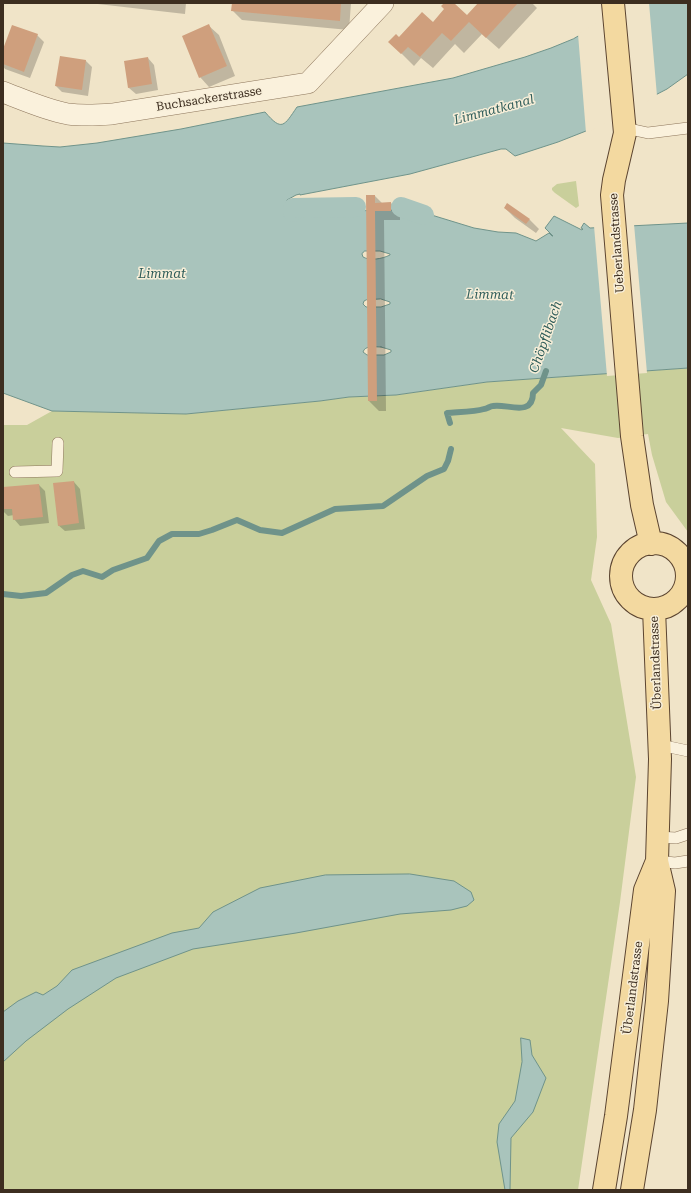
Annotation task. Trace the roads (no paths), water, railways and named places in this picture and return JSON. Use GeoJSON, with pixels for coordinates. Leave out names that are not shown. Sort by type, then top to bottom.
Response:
{"type":"FeatureCollection","features":[{"type":"Feature","properties":{"kind":"main road","name":"Ueberlandstrasse"},"geometry":{"type":"LineString","coordinates":[[613,3],[625,128],[612,195],[632,436],[642,505],[651,544]]}},
{"type":"Feature","properties":{"kind":"main road","name":"Überlandstrasse"},"geometry":{"type":"LineString","coordinates":[[651,544],[663,545],[674,550],[682,558],[686,569],[687,581],[682,594],[672,604],[654,610],[641,607],[631,600],[624,590],[621,578],[623,565],[629,554],[639,547],[651,544]]}},
{"type":"Feature","properties":{"kind":"main road","name":"Überlandstrasse"},"geometry":{"type":"LineString","coordinates":[[632,1190],[645,1110],[656,1001],[664,891],[657,861],[660,745],[654,610]]}},
{"type":"Feature","properties":{"kind":"main road","name":"Überlandstrasse"},"geometry":{"type":"LineString","coordinates":[[604,1190],[616,1116],[645,890],[657,861]]}},
{"type":"Feature","properties":{"kind":"street","name":"Buchsackerstrasse"},"geometry":{"type":"LineString","coordinates":[[3,92],[62,112],[79,115],[99,115],[308,84],[383,3]]}},
{"type":"Feature","properties":{"kind":"lane"},"geometry":{"type":"LineString","coordinates":[[625,128],[648,133],[688,128]]}},
{"type":"Feature","properties":{"kind":"lane"},"geometry":{"type":"LineString","coordinates":[[15,472],[57,471],[58,444]]}},
{"type":"Feature","properties":{"kind":"lane"},"geometry":{"type":"LineString","coordinates":[[660,745],[688,751]]}},
{"type":"Feature","properties":{"kind":"lane"},"geometry":{"type":"LineString","coordinates":[[658,837],[676,838],[688,834]]}},
{"type":"Feature","properties":{"kind":"lane"},"geometry":{"type":"LineString","coordinates":[[657,861],[675,863],[688,861]]}},
{"type":"Feature","properties":{"kind":"water","name":"Limmat"},"geometry":{"type":"Polygon","coordinates":[[[635,3],[688,3],[688,74],[667,89],[586,131],[515,156],[506,149],[501,149],[410,174],[296,195],[287,200],[285,208],[286,211],[400,210],[406,214],[424,216],[425,213],[474,228],[516,233],[536,241],[549,233],[553,236],[545,228],[554,216],[582,230],[583,229],[581,228],[584,223],[590,228],[688,223],[688,368],[487,382],[396,395],[349,397],[186,414],[52,411],[3,393],[3,143],[60,147],[97,143],[181,129],[265,112],[275,122],[282,124],[289,119],[297,107],[453,78],[525,57],[573,39],[635,3]],[[365,251],[362,254],[363,257],[369,259],[383,258],[390,255],[380,251],[365,251]],[[381,299],[366,300],[363,304],[366,307],[381,307],[390,304],[390,302],[381,299]],[[381,347],[366,348],[363,352],[367,355],[384,355],[391,352],[391,350],[381,347]]]}},
{"type":"Feature","properties":{"kind":"water"},"geometry":{"type":"Polygon","coordinates":[[[410,874],[454,881],[471,892],[474,900],[467,906],[451,910],[400,914],[296,933],[193,949],[116,978],[68,1009],[26,1041],[3,1062],[3,1012],[18,1001],[36,992],[43,995],[57,986],[72,970],[172,933],[199,928],[213,912],[260,888],[325,875],[410,874]]]}},
{"type":"Feature","properties":{"kind":"water"},"geometry":{"type":"Polygon","coordinates":[[[521,1038],[530,1040],[532,1055],[546,1078],[533,1112],[511,1138],[510,1190],[505,1190],[497,1142],[499,1124],[515,1101],[522,1062],[521,1038]]]}},
{"type":"Feature","properties":{"kind":"waterway"},"geometry":{"type":"LineString","coordinates":[[293,212],[293,208],[356,207]]}},
{"type":"Feature","properties":{"kind":"waterway"},"geometry":{"type":"LineString","coordinates":[[401,207],[424,215]]}},
{"type":"Feature","properties":{"kind":"waterway","name":"Chöpflibach"},"geometry":{"type":"LineString","coordinates":[[450,423],[447,413],[476,411],[491,406],[518,408],[529,405],[532,401],[533,393],[541,385],[546,371]]}},
{"type":"Feature","properties":{"kind":"waterway","name":"Chöpflibach"},"geometry":{"type":"LineString","coordinates":[[3,594],[21,596],[46,593],[72,575],[83,571],[102,577],[113,570],[147,558],[159,541],[172,534],[199,534],[237,520],[260,530],[282,533],[335,509],[383,506],[427,476],[444,469],[451,449]]}},
{"type":"Feature","properties":{"kind":"water label","name":"Limmatkanal"},"geometry":{"type":"Point","coordinates":[494,110]}}]}
